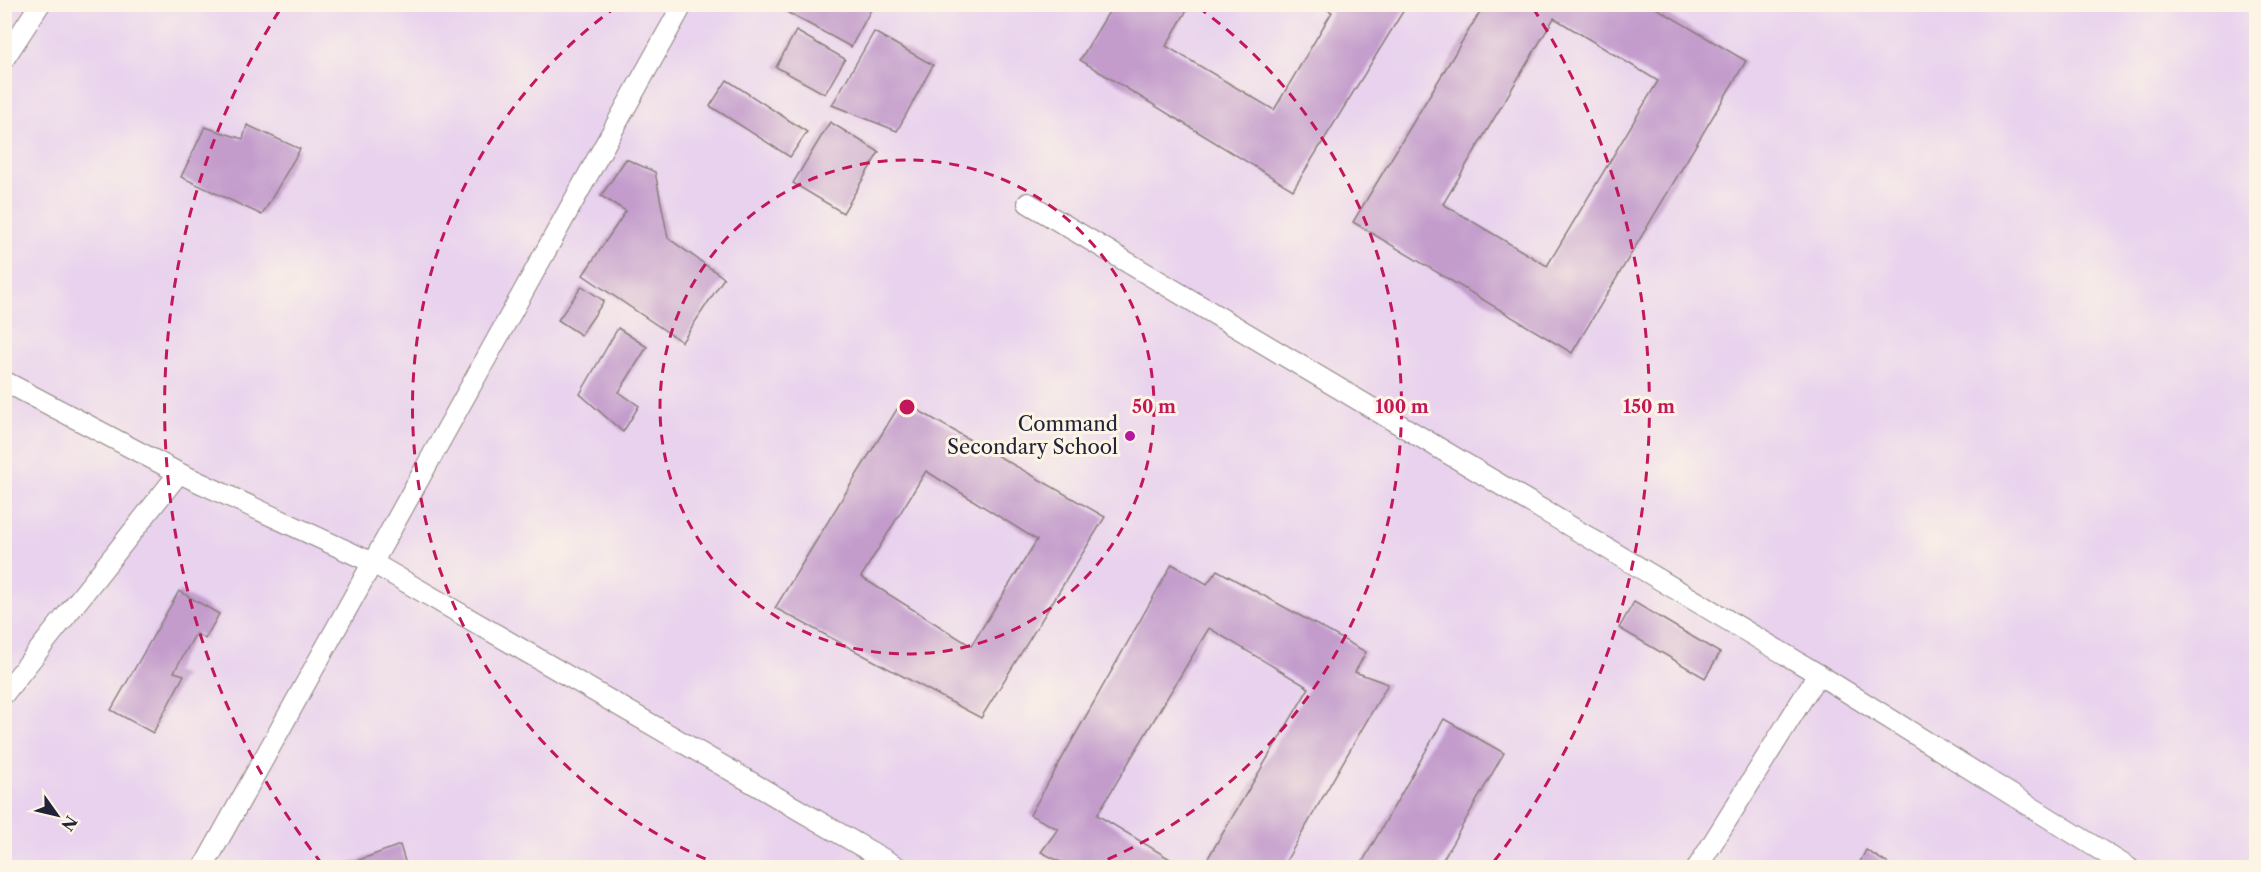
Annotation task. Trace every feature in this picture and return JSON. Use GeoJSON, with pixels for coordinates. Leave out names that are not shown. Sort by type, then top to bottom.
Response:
{"type":"FeatureCollection","features":[{"type":"Feature","properties":{"kind":"lane"},"geometry":{"type":"LineString","coordinates":[[4,59],[40,4]]}},
{"type":"Feature","properties":{"kind":"lane"},"geometry":{"type":"LineString","coordinates":[[203,867],[683,4]]}},
{"type":"Feature","properties":{"kind":"lane"},"geometry":{"type":"LineString","coordinates":[[1028,202],[1818,674],[2129,867]]}},
{"type":"Feature","properties":{"kind":"lane"},"geometry":{"type":"LineString","coordinates":[[4,381],[179,473],[373,563],[899,867]]}},
{"type":"Feature","properties":{"kind":"lane"},"geometry":{"type":"LineString","coordinates":[[4,694],[179,473]]}},
{"type":"Feature","properties":{"kind":"lane"},"geometry":{"type":"LineString","coordinates":[[1697,867],[1818,674]]}},
{"type":"Feature","properties":{"kind":"shaded area","name":"Command Secondary School"},"geometry":{"type":"Polygon","coordinates":[[[5,5],[2256,5],[2256,867],[5,867],[5,5]]]}},
{"type":"Feature","properties":{"kind":"building"},"geometry":{"type":"Polygon","coordinates":[[[772,4],[874,4],[851,47],[772,4]]]}},
{"type":"Feature","properties":{"kind":"building"},"geometry":{"type":"Polygon","coordinates":[[[1113,5],[1190,5],[1166,46],[1274,110],[1332,12],[1319,5],[1407,5],[1293,190],[1080,60],[1113,5]]]}},
{"type":"Feature","properties":{"kind":"building"},"geometry":{"type":"Polygon","coordinates":[[[1484,5],[1651,5],[1746,61],[1572,353],[1353,222],[1484,5]],[[1554,18],[1443,204],[1547,266],[1658,81],[1554,18]]]}},
{"type":"Feature","properties":{"kind":"building"},"geometry":{"type":"Polygon","coordinates":[[[796,31],[845,59],[825,94],[776,67],[796,31]]]}},
{"type":"Feature","properties":{"kind":"building"},"geometry":{"type":"Polygon","coordinates":[[[874,32],[933,65],[897,131],[832,105],[874,32]]]}},
{"type":"Feature","properties":{"kind":"building"},"geometry":{"type":"Polygon","coordinates":[[[727,80],[807,132],[790,157],[710,106],[727,80]]]}},
{"type":"Feature","properties":{"kind":"building"},"geometry":{"type":"Polygon","coordinates":[[[830,122],[879,152],[843,213],[793,183],[830,122]]]}},
{"type":"Feature","properties":{"kind":"building"},"geometry":{"type":"Polygon","coordinates":[[[247,125],[300,149],[262,215],[181,177],[205,127],[243,139],[247,125]]]}},
{"type":"Feature","properties":{"kind":"building"},"geometry":{"type":"Polygon","coordinates":[[[626,159],[655,172],[668,238],[724,278],[682,342],[583,275],[626,211],[601,196],[626,159]]]}},
{"type":"Feature","properties":{"kind":"building"},"geometry":{"type":"Polygon","coordinates":[[[582,286],[604,301],[581,335],[558,320],[582,286]]]}},
{"type":"Feature","properties":{"kind":"building"},"geometry":{"type":"Polygon","coordinates":[[[618,328],[647,347],[619,392],[639,406],[623,432],[580,394],[618,328]]]}},
{"type":"Feature","properties":{"kind":"building"},"geometry":{"type":"Polygon","coordinates":[[[902,401],[1105,517],[981,718],[775,608],[902,401]],[[926,471],[861,577],[971,646],[1037,540],[926,471]]]}},
{"type":"Feature","properties":{"kind":"building"},"geometry":{"type":"Polygon","coordinates":[[[1172,564],[1207,584],[1217,570],[1366,652],[1355,672],[1388,684],[1282,868],[1202,868],[1309,688],[1209,628],[1097,815],[1185,868],[1072,868],[1041,852],[1058,829],[1030,815],[1172,564]]]}},
{"type":"Feature","properties":{"kind":"building"},"geometry":{"type":"Polygon","coordinates":[[[179,591],[219,614],[205,639],[196,633],[174,672],[184,675],[153,733],[111,710],[179,591]]]}},
{"type":"Feature","properties":{"kind":"building"},"geometry":{"type":"Polygon","coordinates":[[[1634,602],[1720,653],[1705,678],[1619,628],[1634,602]]]}},
{"type":"Feature","properties":{"kind":"building"},"geometry":{"type":"Polygon","coordinates":[[[1444,719],[1504,753],[1438,868],[1359,868],[1444,719]]]}},
{"type":"Feature","properties":{"kind":"building"},"geometry":{"type":"Polygon","coordinates":[[[400,845],[407,868],[340,868],[340,867],[400,845]]]}},
{"type":"Feature","properties":{"kind":"building"},"geometry":{"type":"Polygon","coordinates":[[[1866,850],[1895,868],[1857,868],[1866,850]]]}},
{"type":"Feature","properties":{"kind":"place","name":"Command Secondary School"},"geometry":{"type":"Point","coordinates":[1130,436]}}]}
